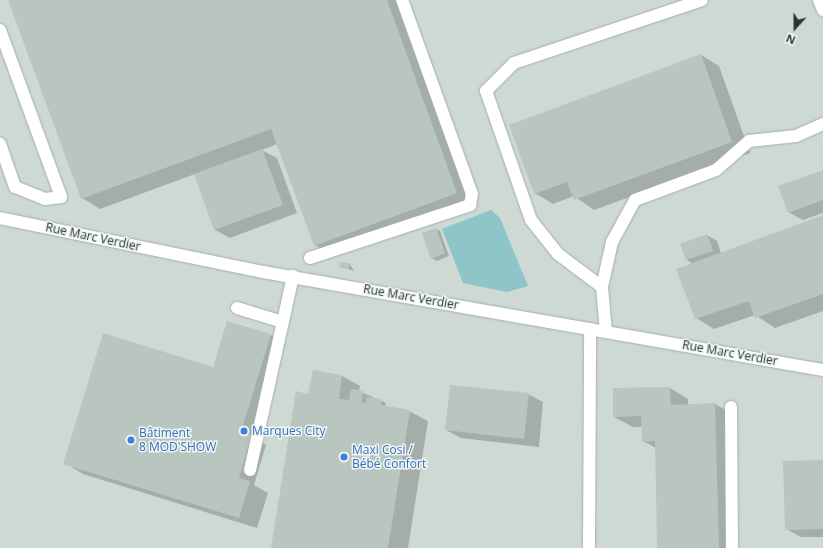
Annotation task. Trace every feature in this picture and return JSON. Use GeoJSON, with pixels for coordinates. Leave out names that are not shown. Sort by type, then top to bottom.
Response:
{"type":"FeatureCollection","features":[{"type":"Feature","properties":{"kind":"street"},"geometry":{"type":"LineString","coordinates":[[310,258],[470,205],[472,194],[402,0]]}},
{"type":"Feature","properties":{"kind":"street"},"geometry":{"type":"LineString","coordinates":[[602,287],[558,254],[531,220],[486,91],[514,63],[702,0]]}},
{"type":"Feature","properties":{"kind":"street"},"geometry":{"type":"LineString","coordinates":[[819,0],[823,10]]}},
{"type":"Feature","properties":{"kind":"street"},"geometry":{"type":"LineString","coordinates":[[0,30],[61,197],[45,200],[15,187],[0,144]]}},
{"type":"Feature","properties":{"kind":"street"},"geometry":{"type":"LineString","coordinates":[[606,332],[602,287],[612,242],[635,200],[716,170],[749,141],[796,136],[823,124]]}},
{"type":"Feature","properties":{"kind":"street","name":"Rue Marc Verdier"},"geometry":{"type":"LineString","coordinates":[[0,218],[293,276],[823,370]]}},
{"type":"Feature","properties":{"kind":"street"},"geometry":{"type":"LineString","coordinates":[[250,470],[293,276]]}},
{"type":"Feature","properties":{"kind":"street"},"geometry":{"type":"LineString","coordinates":[[237,308],[283,322]]}},
{"type":"Feature","properties":{"kind":"street"},"geometry":{"type":"LineString","coordinates":[[589,548],[590,329]]}},
{"type":"Feature","properties":{"kind":"street"},"geometry":{"type":"LineString","coordinates":[[731,407],[732,548]]}},
{"type":"Feature","properties":{"kind":"shaded area"},"geometry":{"type":"Polygon","coordinates":[[[0,0],[823,0],[823,548],[0,548],[0,0]]]}},
{"type":"Feature","properties":{"kind":"water"},"geometry":{"type":"Polygon","coordinates":[[[491,210],[500,218],[528,286],[507,292],[463,283],[442,229],[491,210]]]}},
{"type":"Feature","properties":{"kind":"building"},"geometry":{"type":"Polygon","coordinates":[[[8,0],[387,0],[457,193],[314,246],[271,129],[81,199],[8,0]]]}},
{"type":"Feature","properties":{"kind":"building"},"geometry":{"type":"Polygon","coordinates":[[[701,54],[732,142],[574,200],[567,182],[534,194],[509,125],[701,54]]]}},
{"type":"Feature","properties":{"kind":"building"},"geometry":{"type":"Polygon","coordinates":[[[262,149],[283,205],[214,230],[194,174],[262,149]]]}},
{"type":"Feature","properties":{"kind":"building"},"geometry":{"type":"Polygon","coordinates":[[[823,170],[823,200],[788,213],[778,186],[823,170]]]}},
{"type":"Feature","properties":{"kind":"building"},"geometry":{"type":"Polygon","coordinates":[[[823,215],[823,294],[755,318],[749,301],[695,319],[676,269],[823,215]]]}},
{"type":"Feature","properties":{"kind":"building"},"geometry":{"type":"Polygon","coordinates":[[[436,228],[445,253],[431,259],[422,233],[436,228]]]}},
{"type":"Feature","properties":{"kind":"building"},"geometry":{"type":"Polygon","coordinates":[[[707,234],[713,251],[686,260],[680,244],[707,234]]]}},
{"type":"Feature","properties":{"kind":"building"},"geometry":{"type":"Polygon","coordinates":[[[340,262],[350,263],[349,269],[339,267],[340,262]]]}},
{"type":"Feature","properties":{"kind":"building","name":"Bâtiment 8 MOD'SHOW"},"geometry":{"type":"Polygon","coordinates":[[[227,321],[271,334],[241,432],[252,435],[239,478],[250,481],[239,518],[63,464],[103,333],[213,367],[227,321]]]}},
{"type":"Feature","properties":{"kind":"building","name":"Maxi Cosi / Bébé Confort"},"geometry":{"type":"Polygon","coordinates":[[[313,370],[342,375],[339,399],[349,400],[351,389],[363,391],[361,402],[366,403],[367,397],[382,399],[381,405],[410,410],[388,548],[271,548],[296,391],[308,394],[313,370]]]}},
{"type":"Feature","properties":{"kind":"building"},"geometry":{"type":"Polygon","coordinates":[[[450,385],[529,393],[524,439],[445,430],[450,385]]]}},
{"type":"Feature","properties":{"kind":"building"},"geometry":{"type":"Polygon","coordinates":[[[670,387],[671,405],[715,403],[719,548],[657,548],[655,441],[642,442],[641,416],[613,417],[613,388],[670,387]]]}},
{"type":"Feature","properties":{"kind":"building"},"geometry":{"type":"Polygon","coordinates":[[[823,460],[823,529],[785,530],[783,461],[823,460]]]}},
{"type":"Feature","properties":{"kind":"place","name":"Marques City"},"geometry":{"type":"Point","coordinates":[244,431]}},
{"type":"Feature","properties":{"kind":"place","name":"Bâtiment 8 MOD'SHOW"},"geometry":{"type":"Point","coordinates":[131,440]}},
{"type":"Feature","properties":{"kind":"place","name":"Maxi Cosi / Bébé Confort"},"geometry":{"type":"Point","coordinates":[344,457]}}]}
